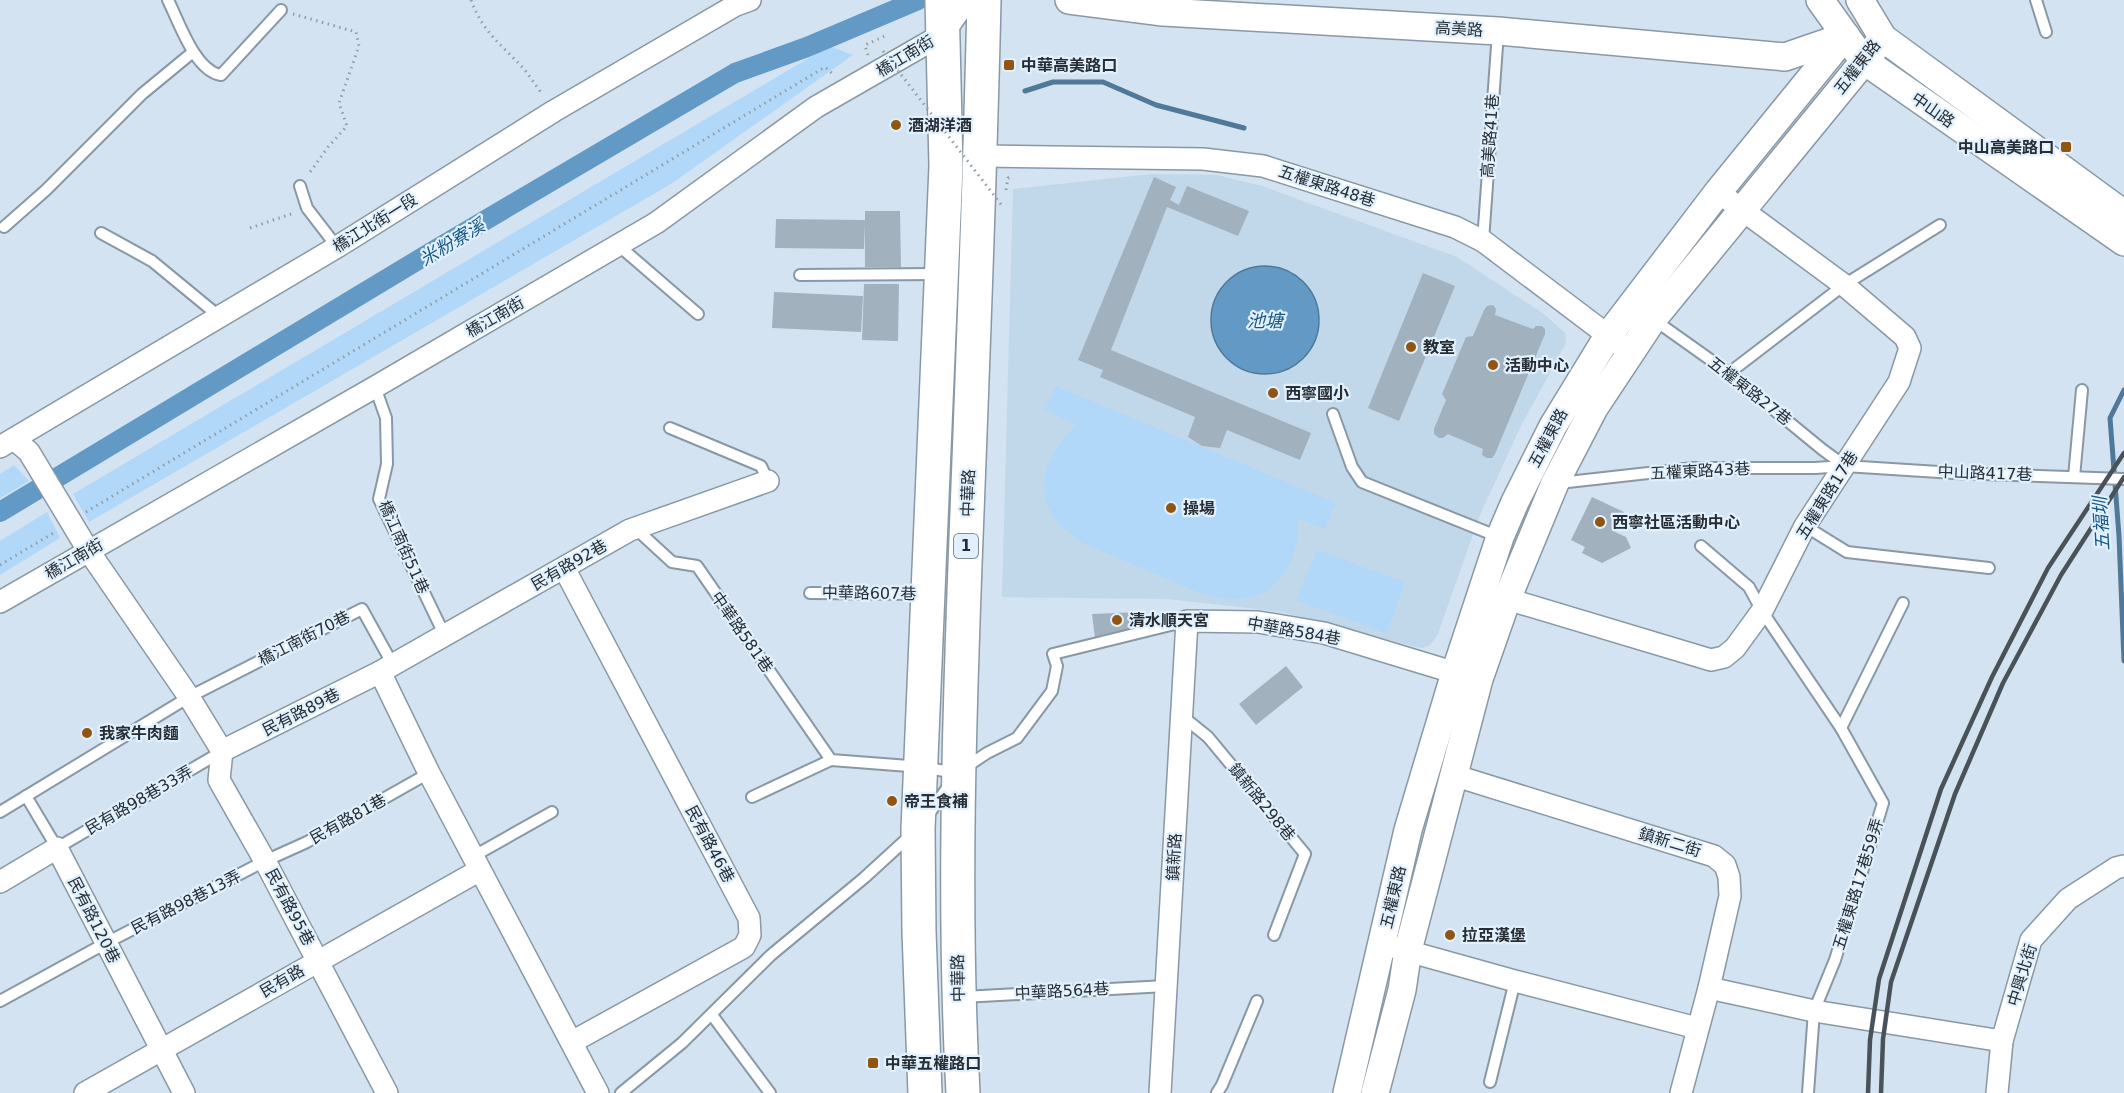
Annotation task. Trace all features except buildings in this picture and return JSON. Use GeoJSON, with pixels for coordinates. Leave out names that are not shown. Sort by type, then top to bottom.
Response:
{"type":"FeatureCollection","features":[{"type":"Feature","properties":{"kind":"main road","name":"1"},"geometry":{"type":"LineString","coordinates":[[926,1093],[919,932],[918,829],[946,166],[942,0]]}},
{"type":"Feature","properties":{"kind":"main road","name":"中華路"},"geometry":{"type":"LineString","coordinates":[[963,1093],[957,997],[957,773],[981,156],[984,0]]}},
{"type":"Feature","properties":{"kind":"street","name":"橋江北街一段"},"geometry":{"type":"LineString","coordinates":[[5,439],[337,247],[554,111],[736,5],[750,0]]}},
{"type":"Feature","properties":{"kind":"street","name":"橋江南街"},"geometry":{"type":"LineString","coordinates":[[0,602],[656,223],[816,107],[943,34],[967,0]]}},
{"type":"Feature","properties":{"kind":"street","name":"高美路"},"geometry":{"type":"LineString","coordinates":[[1069,0],[1163,12],[1498,31],[1785,57],[1845,36]]}},
{"type":"Feature","properties":{"kind":"street","name":"中山路"},"geometry":{"type":"LineString","coordinates":[[1820,0],[1863,60],[2124,242]]}},
{"type":"Feature","properties":{"kind":"street","name":"中山路"},"geometry":{"type":"LineString","coordinates":[[1860,0],[1883,38],[2124,214]]}},
{"type":"Feature","properties":{"kind":"street","name":"五權東路"},"geometry":{"type":"LineString","coordinates":[[1347,1093],[1453,775],[1467,676],[1500,537],[1553,426],[1608,336],[1718,192],[1845,36],[1883,38]]}},
{"type":"Feature","properties":{"kind":"street","name":"五權東路"},"geometry":{"type":"LineString","coordinates":[[1375,1093],[1402,990],[1395,947],[1408,830],[1467,676],[1507,599],[1555,483],[1594,408],[1653,319],[1883,38]]}},
{"type":"Feature","properties":{"kind":"street","name":"五權東路48巷"},"geometry":{"type":"LineString","coordinates":[[981,156],[1203,159],[1263,166],[1455,227],[1483,241],[1630,352]]}},
{"type":"Feature","properties":{"kind":"street","name":"五權東路17巷"},"geometry":{"type":"LineString","coordinates":[[1507,599],[1711,660],[1724,657],[1735,648],[1762,611],[1805,526],[1899,382],[1910,348],[1905,337],[1844,285],[1718,192]]}},
{"type":"Feature","properties":{"kind":"street"},"geometry":{"type":"LineString","coordinates":[[5,439],[25,447],[88,550],[189,697],[222,752]]}},
{"type":"Feature","properties":{"kind":"street","name":"民有路92巷"},"geometry":{"type":"LineString","coordinates":[[386,668],[634,528],[768,481]]}},
{"type":"Feature","properties":{"kind":"street","name":"民有路46巷"},"geometry":{"type":"LineString","coordinates":[[564,568],[749,918],[750,935],[744,947],[572,1042]]}},
{"type":"Feature","properties":{"kind":"street","name":"中華路584巷"},"geometry":{"type":"LineString","coordinates":[[1187,621],[1258,622],[1324,633],[1467,676]]}},
{"type":"Feature","properties":{"kind":"street","name":"鎮新路"},"geometry":{"type":"LineString","coordinates":[[1161,1093],[1187,621]]}},
{"type":"Feature","properties":{"kind":"street"},"geometry":{"type":"LineString","coordinates":[[386,668],[429,773],[598,1093]]}},
{"type":"Feature","properties":{"kind":"street","name":"民有路89巷"},"geometry":{"type":"LineString","coordinates":[[222,752],[386,668]]}},
{"type":"Feature","properties":{"kind":"street","name":"民有路95巷"},"geometry":{"type":"LineString","coordinates":[[222,752],[219,780],[265,861],[387,1093]]}},
{"type":"Feature","properties":{"kind":"street","name":"鎮新二街"},"geometry":{"type":"LineString","coordinates":[[1453,775],[1714,856],[1725,866],[1730,877],[1730,896],[1709,988],[1681,1093]]}},
{"type":"Feature","properties":{"kind":"street"},"geometry":{"type":"LineString","coordinates":[[0,882],[57,848]]}},
{"type":"Feature","properties":{"kind":"street","name":"民有路120巷"},"geometry":{"type":"LineString","coordinates":[[57,848],[184,1093]]}},
{"type":"Feature","properties":{"kind":"street","name":"民有路"},"geometry":{"type":"LineString","coordinates":[[85,1093],[318,960],[477,863]]}},
{"type":"Feature","properties":{"kind":"street","name":"中興北街"},"geometry":{"type":"LineString","coordinates":[[1998,1093],[2002,1041],[2031,940],[2068,898],[2116,868],[2124,866]]}},
{"type":"Feature","properties":{"kind":"street"},"geometry":{"type":"LineString","coordinates":[[1395,947],[1697,1028]]}},
{"type":"Feature","properties":{"kind":"street"},"geometry":{"type":"LineString","coordinates":[[1709,988],[1814,1011],[2002,1041]]}},
{"type":"Feature","properties":{"kind":"lane"},"geometry":{"type":"LineString","coordinates":[[168,0],[193,52],[206,69],[221,75],[281,10]]}},
{"type":"Feature","properties":{"kind":"lane"},"geometry":{"type":"LineString","coordinates":[[2036,0],[2046,32]]}},
{"type":"Feature","properties":{"kind":"lane","name":"高美路41巷"},"geometry":{"type":"LineString","coordinates":[[1483,241],[1498,31]]}},
{"type":"Feature","properties":{"kind":"lane"},"geometry":{"type":"LineString","coordinates":[[4,227],[46,190],[142,94],[193,52]]}},
{"type":"Feature","properties":{"kind":"lane"},"geometry":{"type":"LineString","coordinates":[[300,186],[307,208],[337,247]]}},
{"type":"Feature","properties":{"kind":"lane"},"geometry":{"type":"LineString","coordinates":[[1729,373],[1844,285],[1940,225]]}},
{"type":"Feature","properties":{"kind":"lane"},"geometry":{"type":"LineString","coordinates":[[101,233],[152,261],[220,316]]}},
{"type":"Feature","properties":{"kind":"lane"},"geometry":{"type":"LineString","coordinates":[[618,245],[698,314]]}},
{"type":"Feature","properties":{"kind":"lane"},"geometry":{"type":"LineString","coordinates":[[800,275],[942,274]]}},
{"type":"Feature","properties":{"kind":"lane","name":"五權東路27巷"},"geometry":{"type":"LineString","coordinates":[[1653,319],[1729,373],[1845,466]]}},
{"type":"Feature","properties":{"kind":"lane","name":"橋江南街51巷"},"geometry":{"type":"LineString","coordinates":[[375,387],[386,418],[387,464],[379,499],[444,634]]}},
{"type":"Feature","properties":{"kind":"lane"},"geometry":{"type":"LineString","coordinates":[[2074,477],[2082,390]]}},
{"type":"Feature","properties":{"kind":"lane"},"geometry":{"type":"LineString","coordinates":[[1333,414],[1352,467],[1362,482],[1500,537]]}},
{"type":"Feature","properties":{"kind":"lane"},"geometry":{"type":"LineString","coordinates":[[670,428],[761,466],[768,481]]}},
{"type":"Feature","properties":{"kind":"lane","name":"中山路417巷"},"geometry":{"type":"LineString","coordinates":[[1845,466],[1954,473],[2124,479]]}},
{"type":"Feature","properties":{"kind":"lane","name":"五權東路43巷"},"geometry":{"type":"LineString","coordinates":[[1555,483],[1693,468],[1845,466]]}},
{"type":"Feature","properties":{"kind":"lane"},"geometry":{"type":"LineString","coordinates":[[1805,526],[1847,552],[1989,568]]}},
{"type":"Feature","properties":{"kind":"lane","name":"中華路581巷"},"geometry":{"type":"LineString","coordinates":[[634,528],[672,562],[697,566],[831,760]]}},
{"type":"Feature","properties":{"kind":"lane","name":"五權東路17巷59弄"},"geometry":{"type":"LineString","coordinates":[[1701,546],[1749,587],[1762,611],[1841,728],[1883,803],[1835,960],[1814,1011],[1808,1093]]}},
{"type":"Feature","properties":{"kind":"lane","name":"中華路607巷"},"geometry":{"type":"LineString","coordinates":[[810,593],[928,594]]}},
{"type":"Feature","properties":{"kind":"lane"},"geometry":{"type":"LineString","coordinates":[[1841,728],[1903,603]]}},
{"type":"Feature","properties":{"kind":"lane","name":"橋江南街70巷"},"geometry":{"type":"LineString","coordinates":[[0,812],[189,697],[362,609],[386,668]]}},
{"type":"Feature","properties":{"kind":"lane","name":"中華路584巷"},"geometry":{"type":"LineString","coordinates":[[918,829],[957,773],[987,753],[1017,738],[1052,691],[1057,666],[1053,654],[1187,621]]}},
{"type":"Feature","properties":{"kind":"lane","name":"鎮新路298巷"},"geometry":{"type":"LineString","coordinates":[[1182,716],[1208,737],[1305,854],[1274,935]]}},
{"type":"Feature","properties":{"kind":"lane","name":"民有路98巷33弄"},"geometry":{"type":"LineString","coordinates":[[57,848],[222,752]]}},
{"type":"Feature","properties":{"kind":"lane"},"geometry":{"type":"LineString","coordinates":[[752,797],[831,760],[922,766],[957,773]]}},
{"type":"Feature","properties":{"kind":"lane","name":"民有路81巷"},"geometry":{"type":"LineString","coordinates":[[265,861],[307,842],[429,773]]}},
{"type":"Feature","properties":{"kind":"lane"},"geometry":{"type":"LineString","coordinates":[[26,796],[57,848]]}},
{"type":"Feature","properties":{"kind":"lane"},"geometry":{"type":"LineString","coordinates":[[477,863],[552,812]]}},
{"type":"Feature","properties":{"kind":"lane"},"geometry":{"type":"LineString","coordinates":[[621,1093],[682,1043],[771,955],[864,878],[918,829]]}},
{"type":"Feature","properties":{"kind":"lane","name":"民有路98巷13弄"},"geometry":{"type":"LineString","coordinates":[[0,1001],[265,861]]}},
{"type":"Feature","properties":{"kind":"lane"},"geometry":{"type":"LineString","coordinates":[[1490,1082],[1515,981]]}},
{"type":"Feature","properties":{"kind":"lane","name":"中華路564巷"},"geometry":{"type":"LineString","coordinates":[[957,997],[1166,986]]}},
{"type":"Feature","properties":{"kind":"lane"},"geometry":{"type":"LineString","coordinates":[[1217,1093],[1257,1001]]}},
{"type":"Feature","properties":{"kind":"lane"},"geometry":{"type":"LineString","coordinates":[[712,1015],[770,1093]]}},
{"type":"Feature","properties":{"kind":"path"},"geometry":{"type":"LineString","coordinates":[[471,0],[491,37],[524,69],[554,111]]}},
{"type":"Feature","properties":{"kind":"path"},"geometry":{"type":"LineString","coordinates":[[281,10],[356,32],[359,46],[339,103],[347,126],[328,147],[300,186]]}},
{"type":"Feature","properties":{"kind":"path"},"geometry":{"type":"LineString","coordinates":[[886,34],[865,45],[868,56],[883,51],[1003,207],[1008,178],[1017,177]]}},
{"type":"Feature","properties":{"kind":"path"},"geometry":{"type":"LineString","coordinates":[[0,565],[99,502],[825,67],[850,89]]}},
{"type":"Feature","properties":{"kind":"path"},"geometry":{"type":"LineString","coordinates":[[250,228],[307,208]]}},
{"type":"Feature","properties":{"kind":"shaded area"},"geometry":{"type":"Polygon","coordinates":[[[829,46],[853,55],[671,184],[89,522],[73,494],[829,46]]]}},
{"type":"Feature","properties":{"kind":"shaded area","name":"西寧國小"},"geometry":{"type":"Polygon","coordinates":[[[1152,174],[1217,175],[1262,186],[1457,257],[1544,314],[1565,333],[1565,345],[1520,428],[1480,515],[1437,636],[1430,645],[1422,648],[1416,647],[1282,612],[1167,599],[1002,597],[1013,189],[1152,174]]]}},
{"type":"Feature","properties":{"kind":"shaded area"},"geometry":{"type":"Polygon","coordinates":[[[1056,386],[1336,503],[1325,529],[1297,518],[1298,531],[1293,557],[1280,579],[1260,594],[1241,599],[1200,593],[1083,543],[1053,516],[1046,502],[1044,487],[1046,472],[1052,456],[1062,440],[1076,425],[1045,410],[1056,386]]]}},
{"type":"Feature","properties":{"kind":"shaded area"},"geometry":{"type":"Polygon","coordinates":[[[14,465],[29,481],[0,498],[0,474],[14,465]]]}},
{"type":"Feature","properties":{"kind":"shaded area"},"geometry":{"type":"Polygon","coordinates":[[[47,512],[60,538],[0,575],[0,541],[47,512]]]}},
{"type":"Feature","properties":{"kind":"shaded area"},"geometry":{"type":"Polygon","coordinates":[[[1317,550],[1405,582],[1386,633],[1296,600],[1317,550]]]}},
{"type":"Feature","properties":{"kind":"water","name":"池塘"},"geometry":{"type":"Polygon","coordinates":[[[1265,266],[1286,270],[1304,281],[1315,299],[1319,320],[1315,341],[1304,359],[1286,370],[1265,374],[1244,370],[1226,359],[1215,341],[1211,320],[1215,299],[1226,281],[1244,270],[1265,266]]]}},
{"type":"Feature","properties":{"kind":"waterway","name":"米粉寮溪"},"geometry":{"type":"LineString","coordinates":[[0,512],[438,248],[735,73],[807,47],[918,0]]}},
{"type":"Feature","properties":{"kind":"waterway"},"geometry":{"type":"LineString","coordinates":[[1025,91],[1053,82],[1103,82],[1156,105],[1244,128]]}},
{"type":"Feature","properties":{"kind":"waterway","name":"五福圳"},"geometry":{"type":"LineString","coordinates":[[2124,390],[2110,418],[2119,536],[2124,661]]}},
{"type":"Feature","properties":{"kind":"railway"},"geometry":{"type":"LineString","coordinates":[[1868,1093],[1870,1040],[1879,979],[1941,789],[1992,677],[2048,568],[2124,453]]}},
{"type":"Feature","properties":{"kind":"railway"},"geometry":{"type":"LineString","coordinates":[[1881,1093],[1883,1039],[1891,982],[1955,794],[2003,683],[2061,575],[2124,477]]}},
{"type":"Feature","properties":{"kind":"place","name":"中華高美路口"},"geometry":{"type":"Point","coordinates":[1009,65]}},
{"type":"Feature","properties":{"kind":"place","name":"酒湖洋酒"},"geometry":{"type":"Point","coordinates":[896,125]}},
{"type":"Feature","properties":{"kind":"place","name":"中山高美路口"},"geometry":{"type":"Point","coordinates":[2066,147]}},
{"type":"Feature","properties":{"kind":"place","name":"教室"},"geometry":{"type":"Point","coordinates":[1411,347]}},
{"type":"Feature","properties":{"kind":"place","name":"活動中心"},"geometry":{"type":"Point","coordinates":[1493,365]}},
{"type":"Feature","properties":{"kind":"place","name":"西寧國小"},"geometry":{"type":"Point","coordinates":[1273,393]}},
{"type":"Feature","properties":{"kind":"place","name":"操場"},"geometry":{"type":"Point","coordinates":[1171,508]}},
{"type":"Feature","properties":{"kind":"place","name":"西寧社區活動中心"},"geometry":{"type":"Point","coordinates":[1600,522]}},
{"type":"Feature","properties":{"kind":"place","name":"清水順天宮"},"geometry":{"type":"Point","coordinates":[1117,620]}},
{"type":"Feature","properties":{"kind":"place","name":"我家牛肉麵"},"geometry":{"type":"Point","coordinates":[87,733]}},
{"type":"Feature","properties":{"kind":"place","name":"帝王食補"},"geometry":{"type":"Point","coordinates":[892,801]}},
{"type":"Feature","properties":{"kind":"place","name":"拉亞漢堡"},"geometry":{"type":"Point","coordinates":[1450,935]}},
{"type":"Feature","properties":{"kind":"place","name":"中華五權路口"},"geometry":{"type":"Point","coordinates":[873,1063]}}]}
